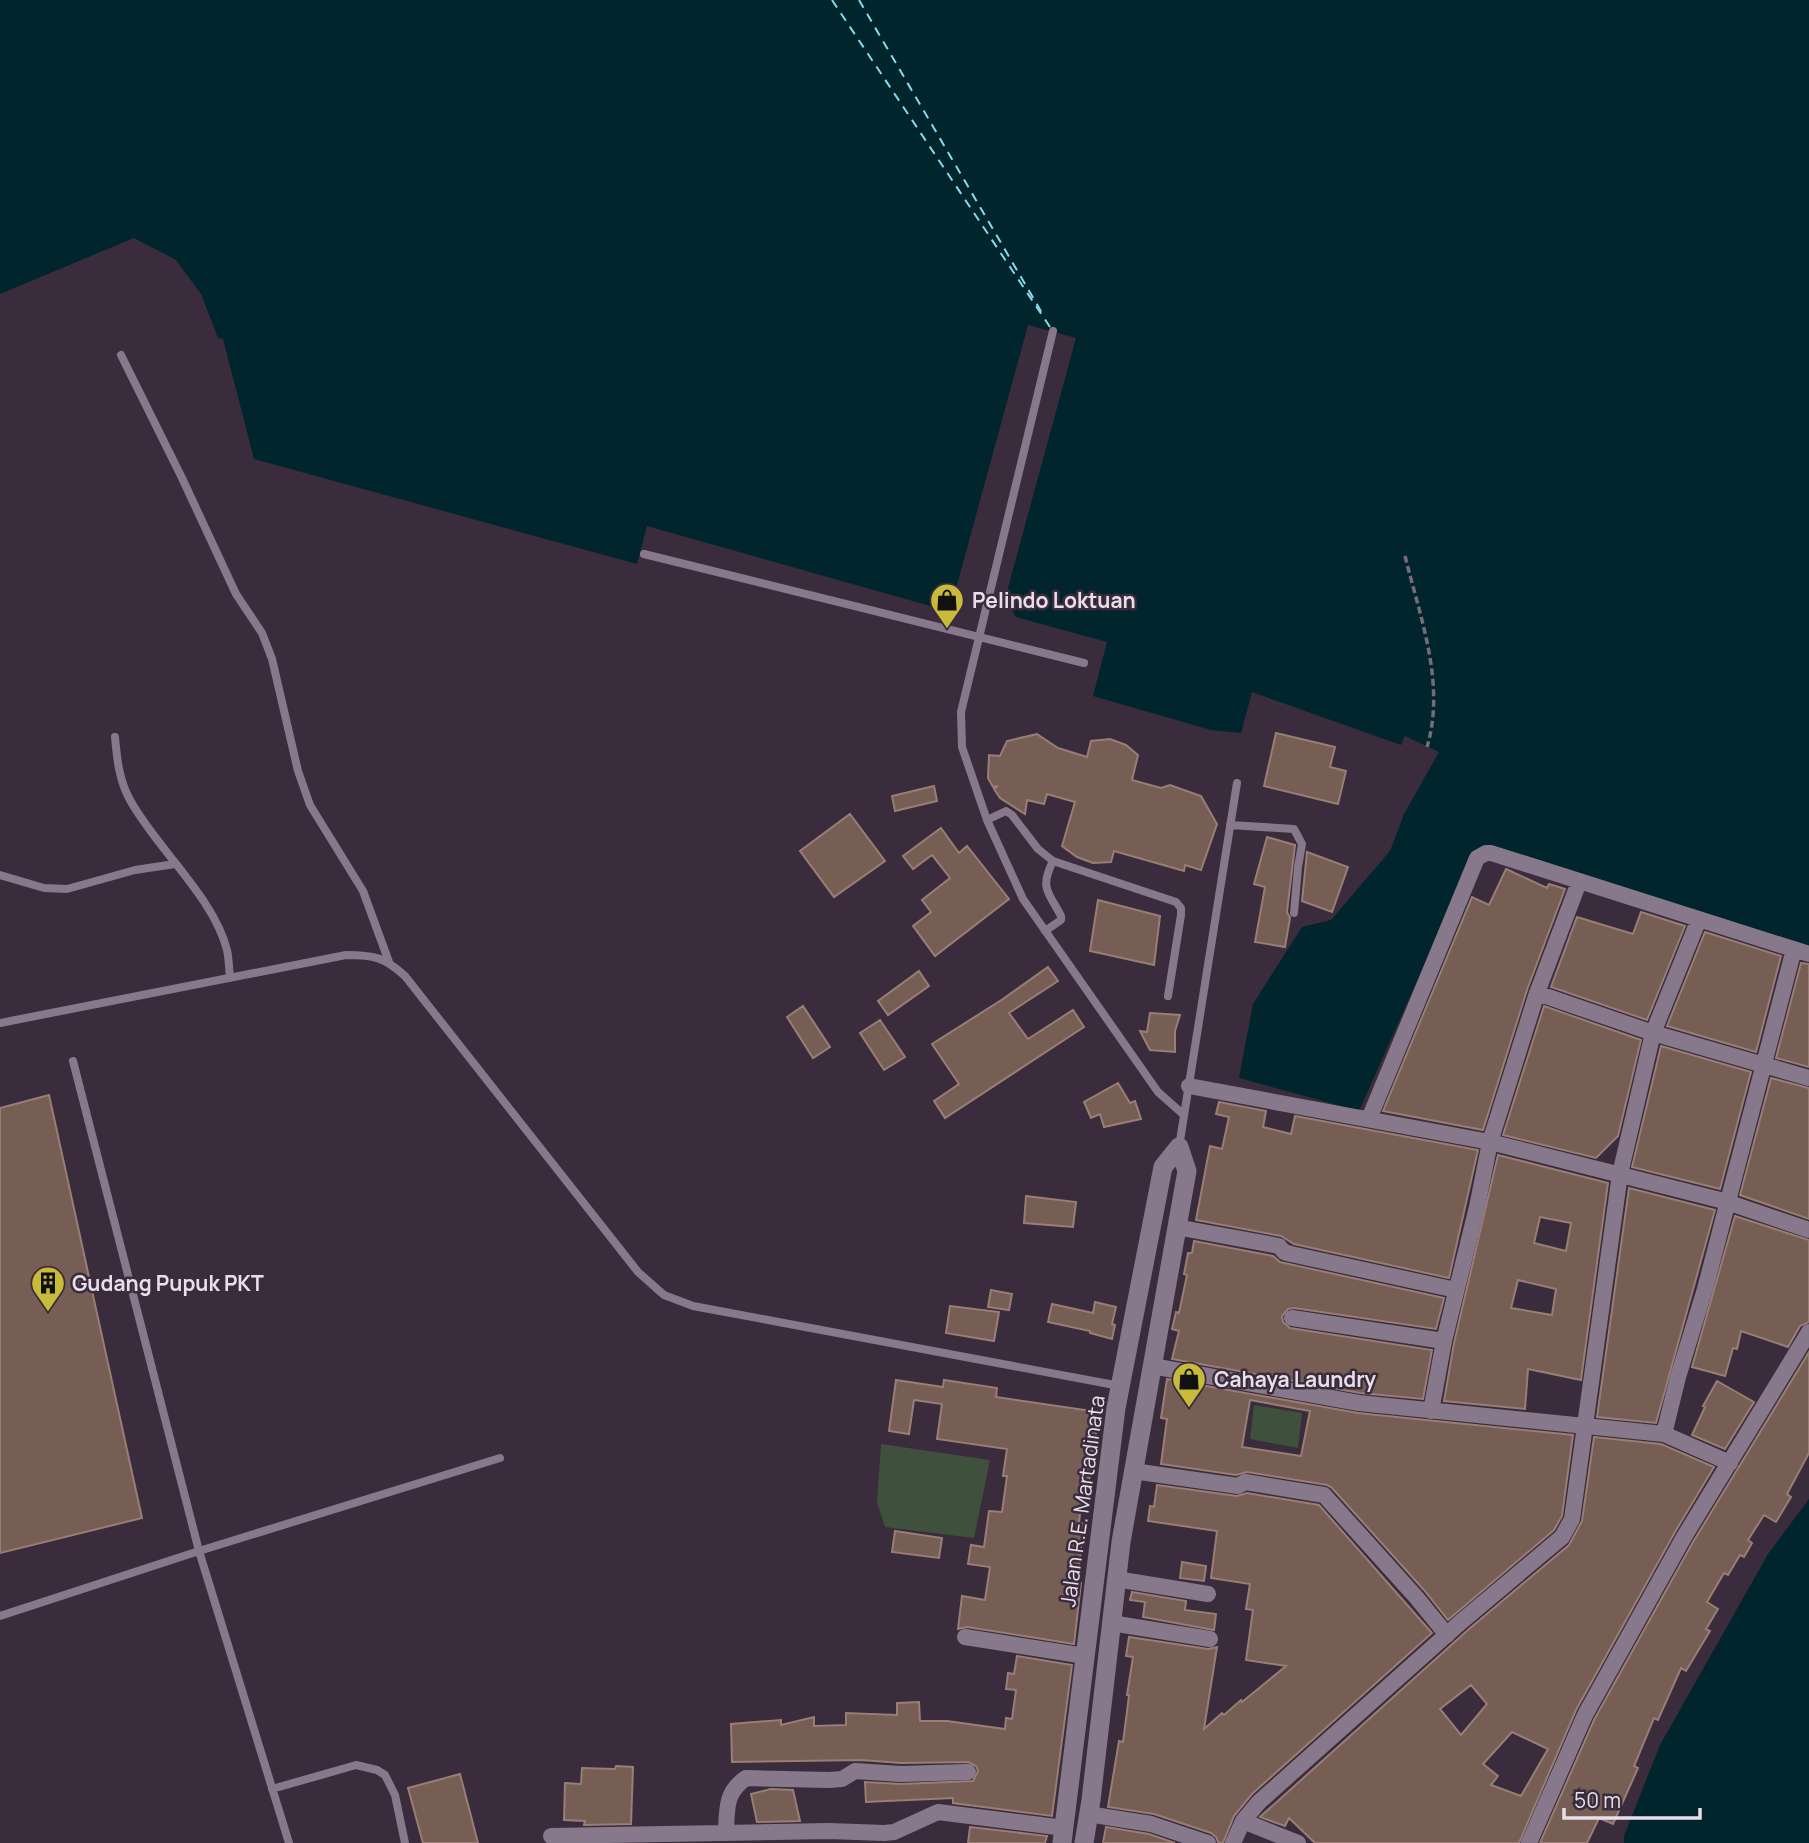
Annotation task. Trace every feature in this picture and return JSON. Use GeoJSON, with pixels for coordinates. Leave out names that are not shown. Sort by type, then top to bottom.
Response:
{"type":"FeatureCollection","features":[{"type":"Feature","properties":{"kind":"street"},"geometry":{"type":"LineString","coordinates":[[1369,1119],[1477,858],[1486,853],[1801,951],[1763,1065],[1664,1434]]}},
{"type":"Feature","properties":{"kind":"street"},"geometry":{"type":"LineString","coordinates":[[1431,1411],[1444,1341],[1490,1142],[1537,993],[1580,882]]}},
{"type":"Feature","properties":{"kind":"street"},"geometry":{"type":"LineString","coordinates":[[1233,1843],[1243,1821],[1259,1802],[1562,1537],[1572,1519],[1620,1174],[1653,1032],[1699,919]]}},
{"type":"Feature","properties":{"kind":"street"},"geometry":{"type":"LineString","coordinates":[[1537,993],[1653,1032],[1809,1078]]}},
{"type":"Feature","properties":{"kind":"street"},"geometry":{"type":"LineString","coordinates":[[1189,1086],[1490,1142],[1728,1202],[1809,1230]]}},
{"type":"Feature","properties":{"kind":"street"},"geometry":{"type":"LineString","coordinates":[[1179,1147],[1187,1171],[1163,1167],[1179,1147]]}},
{"type":"Feature","properties":{"kind":"street","name":"Jalan R.E. Martadinata"},"geometry":{"type":"LineString","coordinates":[[1063,1836],[1116,1408],[1163,1167]]}},
{"type":"Feature","properties":{"kind":"street","name":"Jalan R.E. Martadinata"},"geometry":{"type":"LineString","coordinates":[[1084,1843],[1116,1579],[1187,1171]]}},
{"type":"Feature","properties":{"kind":"street"},"geometry":{"type":"LineString","coordinates":[[1176,1227],[1279,1246],[1284,1252],[1291,1254],[1456,1290]]}},
{"type":"Feature","properties":{"kind":"street"},"geometry":{"type":"LineString","coordinates":[[1292,1318],[1444,1341]]}},
{"type":"Feature","properties":{"kind":"street"},"geometry":{"type":"LineString","coordinates":[[1529,1843],[1585,1715],[1684,1537],[1809,1332]]}},
{"type":"Feature","properties":{"kind":"street"},"geometry":{"type":"LineString","coordinates":[[1152,1366],[1359,1403],[1664,1434],[1730,1464]]}},
{"type":"Feature","properties":{"kind":"street"},"geometry":{"type":"LineString","coordinates":[[1116,1408],[1143,1412]]}},
{"type":"Feature","properties":{"kind":"street"},"geometry":{"type":"LineString","coordinates":[[1133,1471],[1238,1486],[1245,1482],[1324,1495],[1447,1635]]}},
{"type":"Feature","properties":{"kind":"street"},"geometry":{"type":"LineString","coordinates":[[1116,1579],[1209,1594]]}},
{"type":"Feature","properties":{"kind":"street"},"geometry":{"type":"LineString","coordinates":[[1111,1623],[1210,1639]]}},
{"type":"Feature","properties":{"kind":"street"},"geometry":{"type":"LineString","coordinates":[[965,1637],[1085,1656]]}},
{"type":"Feature","properties":{"kind":"street"},"geometry":{"type":"LineString","coordinates":[[726,1833],[728,1798],[733,1789],[746,1778],[829,1780],[842,1779],[855,1771],[901,1774],[968,1772]]}},
{"type":"Feature","properties":{"kind":"street"},"geometry":{"type":"LineString","coordinates":[[551,1836],[726,1833],[838,1837],[894,1832],[938,1812],[1063,1836]]}},
{"type":"Feature","properties":{"kind":"street"},"geometry":{"type":"LineString","coordinates":[[1088,1814],[1151,1824],[1208,1843]]}},
{"type":"Feature","properties":{"kind":"street"},"geometry":{"type":"LineString","coordinates":[[1243,1821],[1298,1843]]}},
{"type":"Feature","properties":{"kind":"lane"},"geometry":{"type":"LineString","coordinates":[[1053,331],[961,712],[962,747],[987,820],[1023,899],[1158,1093],[1184,1115]]}},
{"type":"Feature","properties":{"kind":"lane"},"geometry":{"type":"LineString","coordinates":[[121,355],[236,594],[262,633],[272,659],[298,771],[310,805],[363,891],[389,962]]}},
{"type":"Feature","properties":{"kind":"lane"},"geometry":{"type":"LineString","coordinates":[[644,554],[1084,663]]}},
{"type":"Feature","properties":{"kind":"lane"},"geometry":{"type":"LineString","coordinates":[[115,737],[118,770],[129,798],[209,910],[227,950],[230,978]]}},
{"type":"Feature","properties":{"kind":"lane"},"geometry":{"type":"LineString","coordinates":[[1179,1147],[1237,783]]}},
{"type":"Feature","properties":{"kind":"lane"},"geometry":{"type":"LineString","coordinates":[[987,820],[1006,811],[1038,849],[1053,861],[1176,902],[1181,908],[1181,915],[1168,996]]}},
{"type":"Feature","properties":{"kind":"lane"},"geometry":{"type":"LineString","coordinates":[[1230,825],[1294,829],[1302,844],[1294,913]]}},
{"type":"Feature","properties":{"kind":"lane"},"geometry":{"type":"LineString","coordinates":[[1045,931],[1060,920],[1061,916],[1045,887],[1045,876],[1053,861]]}},
{"type":"Feature","properties":{"kind":"lane"},"geometry":{"type":"LineString","coordinates":[[0,875],[44,888],[67,889],[135,870],[175,864]]}},
{"type":"Feature","properties":{"kind":"lane"},"geometry":{"type":"LineString","coordinates":[[0,1023],[346,955],[371,955],[389,962],[405,976],[638,1272],[664,1295],[693,1306],[767,1321],[1120,1386]]}},
{"type":"Feature","properties":{"kind":"lane"},"geometry":{"type":"LineString","coordinates":[[73,1061],[199,1551],[289,1843]]}},
{"type":"Feature","properties":{"kind":"lane"},"geometry":{"type":"LineString","coordinates":[[0,1616],[500,1458]]}},
{"type":"Feature","properties":{"kind":"lane"},"geometry":{"type":"LineString","coordinates":[[272,1789],[356,1765],[377,1770],[385,1775],[395,1796],[405,1843]]}},
{"type":"Feature","properties":{"kind":"path"},"geometry":{"type":"LineString","coordinates":[[1405,556],[1434,674],[1431,734],[1427,747]]}},
{"type":"Feature","properties":{"kind":"shaded area"},"geometry":{"type":"Polygon","coordinates":[[[0,0],[1809,0],[1809,948],[1474,853],[1359,1111],[1239,1078],[1253,1004],[1302,927],[1331,920],[1390,851],[1404,814],[1439,752],[1405,736],[1401,745],[1252,692],[1241,733],[1211,730],[1093,696],[1107,642],[1016,617],[1005,599],[1076,338],[1028,325],[955,592],[934,607],[647,526],[637,564],[254,459],[223,339],[218,338],[201,294],[176,260],[134,238],[0,294],[0,0]]]}},
{"type":"Feature","properties":{"kind":"shaded area"},"geometry":{"type":"Polygon","coordinates":[[[1254,1405],[1302,1413],[1298,1448],[1250,1439],[1254,1405]]]}},
{"type":"Feature","properties":{"kind":"shaded area"},"geometry":{"type":"Polygon","coordinates":[[[881,1444],[990,1460],[974,1538],[885,1527],[877,1502],[881,1444]]]}},
{"type":"Feature","properties":{"kind":"shaded area"},"geometry":{"type":"Polygon","coordinates":[[[1809,1499],[1809,1843],[1624,1843],[1624,1836],[1660,1745],[1768,1554],[1809,1499]]]}},
{"type":"Feature","properties":{"kind":"building"},"geometry":{"type":"Polygon","coordinates":[[[1276,733],[1335,747],[1330,767],[1346,771],[1338,804],[1264,786],[1276,733]]]}},
{"type":"Feature","properties":{"kind":"building"},"geometry":{"type":"Polygon","coordinates":[[[1037,734],[1058,748],[1087,757],[1091,741],[1110,739],[1126,745],[1138,755],[1132,780],[1161,788],[1170,785],[1201,796],[1217,824],[1201,870],[1185,865],[1184,871],[1114,851],[1111,862],[1093,863],[1077,857],[1062,846],[1075,802],[1047,794],[1044,804],[1027,800],[1025,814],[1000,798],[994,789],[998,786],[993,787],[988,778],[989,755],[1000,756],[1007,741],[1037,734]]]}},
{"type":"Feature","properties":{"kind":"building"},"geometry":{"type":"Polygon","coordinates":[[[934,786],[937,801],[895,811],[892,796],[934,786]]]}},
{"type":"Feature","properties":{"kind":"building"},"geometry":{"type":"Polygon","coordinates":[[[850,814],[885,861],[834,897],[800,851],[850,814]]]}},
{"type":"Feature","properties":{"kind":"building"},"geometry":{"type":"Polygon","coordinates":[[[941,828],[959,853],[967,846],[1009,899],[935,956],[913,926],[931,912],[922,900],[950,878],[932,855],[913,869],[903,856],[941,828]]]}},
{"type":"Feature","properties":{"kind":"building"},"geometry":{"type":"Polygon","coordinates":[[[1267,837],[1295,845],[1287,912],[1290,918],[1285,947],[1255,942],[1265,887],[1254,884],[1267,837]]]}},
{"type":"Feature","properties":{"kind":"building"},"geometry":{"type":"Polygon","coordinates":[[[1307,852],[1348,867],[1332,912],[1302,901],[1307,852]]]}},
{"type":"Feature","properties":{"kind":"building"},"geometry":{"type":"Polygon","coordinates":[[[1506,869],[1547,888],[1549,884],[1565,889],[1527,990],[1483,1130],[1383,1111],[1472,897],[1489,905],[1506,869]]]}},
{"type":"Feature","properties":{"kind":"building"},"geometry":{"type":"Polygon","coordinates":[[[1098,900],[1160,916],[1154,965],[1090,951],[1098,900]]]}},
{"type":"Feature","properties":{"kind":"building"},"geometry":{"type":"Polygon","coordinates":[[[1641,912],[1685,926],[1647,1020],[1551,987],[1577,917],[1633,934],[1641,912]]]}},
{"type":"Feature","properties":{"kind":"building"},"geometry":{"type":"Polygon","coordinates":[[[1705,932],[1781,956],[1756,1052],[1667,1026],[1705,932]]]}},
{"type":"Feature","properties":{"kind":"building"},"geometry":{"type":"Polygon","coordinates":[[[1801,963],[1809,964],[1809,1067],[1776,1058],[1801,963]]]}},
{"type":"Feature","properties":{"kind":"building"},"geometry":{"type":"Polygon","coordinates":[[[1048,967],[1058,981],[1009,1013],[1028,1039],[1073,1010],[1084,1027],[945,1118],[934,1101],[959,1084],[932,1044],[1048,967]]]}},
{"type":"Feature","properties":{"kind":"building"},"geometry":{"type":"Polygon","coordinates":[[[919,971],[929,986],[888,1015],[878,1001],[919,971]]]}},
{"type":"Feature","properties":{"kind":"building"},"geometry":{"type":"Polygon","coordinates":[[[803,1006],[830,1047],[813,1058],[787,1017],[803,1006]]]}},
{"type":"Feature","properties":{"kind":"building"},"geometry":{"type":"Polygon","coordinates":[[[1544,1006],[1641,1040],[1618,1136],[1596,1158],[1503,1135],[1544,1006]]]}},
{"type":"Feature","properties":{"kind":"building"},"geometry":{"type":"Polygon","coordinates":[[[1150,1013],[1180,1015],[1175,1031],[1175,1052],[1150,1050],[1140,1031],[1147,1032],[1150,1013]]]}},
{"type":"Feature","properties":{"kind":"building"},"geometry":{"type":"Polygon","coordinates":[[[880,1020],[905,1057],[884,1070],[860,1033],[880,1020]]]}},
{"type":"Feature","properties":{"kind":"building"},"geometry":{"type":"Polygon","coordinates":[[[1661,1046],[1751,1072],[1720,1189],[1632,1167],[1661,1046]]]}},
{"type":"Feature","properties":{"kind":"building"},"geometry":{"type":"Polygon","coordinates":[[[1771,1078],[1809,1088],[1809,1219],[1740,1195],[1771,1078]]]}},
{"type":"Feature","properties":{"kind":"building"},"geometry":{"type":"Polygon","coordinates":[[[1118,1083],[1130,1103],[1135,1101],[1141,1119],[1104,1127],[1100,1114],[1091,1118],[1084,1102],[1118,1083]]]}},
{"type":"Feature","properties":{"kind":"building","name":"Gudang Pupuk PKT"},"geometry":{"type":"Polygon","coordinates":[[[49,1095],[142,1518],[0,1553],[0,1108],[49,1095]]]}},
{"type":"Feature","properties":{"kind":"building"},"geometry":{"type":"Polygon","coordinates":[[[1219,1102],[1266,1111],[1263,1127],[1291,1134],[1295,1116],[1478,1150],[1449,1278],[1294,1244],[1281,1236],[1196,1220],[1210,1146],[1222,1149],[1229,1117],[1216,1114],[1219,1102]]]}},
{"type":"Feature","properties":{"kind":"building"},"geometry":{"type":"Polygon","coordinates":[[[1498,1155],[1608,1183],[1581,1380],[1528,1369],[1525,1409],[1444,1401],[1454,1343],[1498,1155]],[[1540,1217],[1534,1243],[1566,1251],[1571,1223],[1540,1217]],[[1518,1280],[1511,1308],[1552,1315],[1556,1289],[1518,1280]]]}},
{"type":"Feature","properties":{"kind":"building"},"geometry":{"type":"Polygon","coordinates":[[[1629,1188],[1715,1210],[1656,1423],[1597,1417],[1629,1188]]]}},
{"type":"Feature","properties":{"kind":"building"},"geometry":{"type":"Polygon","coordinates":[[[1026,1196],[1076,1202],[1073,1227],[1024,1223],[1026,1196]]]}},
{"type":"Feature","properties":{"kind":"building"},"geometry":{"type":"Polygon","coordinates":[[[1735,1216],[1809,1240],[1809,1322],[1800,1326],[1788,1347],[1741,1331],[1737,1349],[1733,1348],[1725,1376],[1692,1367],[1735,1216]]]}},
{"type":"Feature","properties":{"kind":"building"},"geometry":{"type":"Polygon","coordinates":[[[1194,1241],[1273,1256],[1280,1262],[1444,1298],[1436,1329],[1294,1308],[1288,1309],[1282,1316],[1283,1322],[1290,1328],[1432,1350],[1423,1399],[1360,1393],[1172,1359],[1179,1331],[1172,1329],[1176,1312],[1179,1313],[1187,1275],[1184,1274],[1188,1253],[1192,1253],[1194,1241]]]}},
{"type":"Feature","properties":{"kind":"building"},"geometry":{"type":"Polygon","coordinates":[[[991,1290],[1012,1294],[1009,1310],[988,1307],[991,1290]]]}},
{"type":"Feature","properties":{"kind":"building"},"geometry":{"type":"Polygon","coordinates":[[[1095,1302],[1116,1307],[1112,1339],[1048,1322],[1052,1304],[1093,1313],[1095,1302]]]}},
{"type":"Feature","properties":{"kind":"building"},"geometry":{"type":"Polygon","coordinates":[[[950,1306],[999,1312],[994,1341],[946,1333],[950,1306]]]}},
{"type":"Feature","properties":{"kind":"building"},"geometry":{"type":"Polygon","coordinates":[[[1809,1352],[1809,1453],[1787,1494],[1791,1497],[1776,1522],[1764,1515],[1748,1540],[1752,1543],[1744,1557],[1740,1555],[1728,1575],[1724,1573],[1707,1602],[1718,1609],[1706,1629],[1710,1631],[1686,1671],[1681,1668],[1658,1720],[1654,1718],[1634,1766],[1638,1768],[1613,1824],[1599,1818],[1587,1843],[1540,1843],[1594,1720],[1693,1542],[1809,1352]]]}},
{"type":"Feature","properties":{"kind":"building"},"geometry":{"type":"Polygon","coordinates":[[[1167,1379],[1358,1413],[1573,1435],[1562,1516],[1554,1530],[1448,1620],[1332,1488],[1247,1472],[1236,1475],[1161,1464],[1167,1419],[1161,1418],[1167,1379]],[[1250,1400],[1242,1447],[1301,1456],[1310,1411],[1250,1400]]]}},
{"type":"Feature","properties":{"kind":"building"},"geometry":{"type":"Polygon","coordinates":[[[896,1380],[943,1387],[944,1380],[997,1388],[996,1397],[1099,1412],[1088,1488],[1083,1487],[1079,1523],[1084,1524],[1074,1644],[967,1627],[958,1629],[962,1596],[985,1600],[990,1567],[968,1564],[971,1545],[984,1547],[989,1511],[1002,1512],[1007,1476],[1003,1476],[1007,1449],[937,1439],[942,1404],[914,1400],[909,1434],[889,1431],[896,1380]]]}},
{"type":"Feature","properties":{"kind":"building"},"geometry":{"type":"Polygon","coordinates":[[[1717,1381],[1754,1402],[1725,1449],[1692,1435],[1705,1407],[1703,1406],[1717,1381]]]}},
{"type":"Feature","properties":{"kind":"building"},"geometry":{"type":"Polygon","coordinates":[[[1594,1437],[1661,1444],[1714,1467],[1576,1710],[1519,1843],[1315,1843],[1289,1818],[1285,1826],[1260,1817],[1469,1629],[1569,1545],[1582,1521],[1594,1437]],[[1471,1685],[1440,1709],[1461,1735],[1487,1704],[1471,1685]],[[1512,1732],[1483,1764],[1498,1776],[1491,1785],[1521,1796],[1548,1749],[1512,1732]]]}},
{"type":"Feature","properties":{"kind":"building"},"geometry":{"type":"Polygon","coordinates":[[[1157,1485],[1237,1496],[1247,1493],[1319,1505],[1432,1633],[1252,1794],[1234,1816],[1223,1843],[1218,1842],[1211,1833],[1154,1814],[1108,1807],[1119,1741],[1123,1742],[1127,1712],[1133,1657],[1126,1656],[1129,1637],[1208,1649],[1217,1647],[1204,1729],[1286,1666],[1246,1660],[1253,1610],[1246,1609],[1250,1584],[1211,1578],[1217,1531],[1148,1521],[1150,1506],[1154,1507],[1157,1485]]]}},
{"type":"Feature","properties":{"kind":"building"},"geometry":{"type":"Polygon","coordinates":[[[895,1531],[942,1538],[939,1558],[892,1552],[895,1531]]]}},
{"type":"Feature","properties":{"kind":"building"},"geometry":{"type":"Polygon","coordinates":[[[1182,1562],[1206,1566],[1204,1581],[1180,1578],[1182,1562]]]}},
{"type":"Feature","properties":{"kind":"building"},"geometry":{"type":"Polygon","coordinates":[[[1132,1592],[1186,1601],[1185,1610],[1216,1614],[1214,1630],[1143,1617],[1145,1602],[1130,1600],[1132,1592]]]}},
{"type":"Feature","properties":{"kind":"building"},"geometry":{"type":"Polygon","coordinates":[[[1017,1656],[1072,1665],[1052,1816],[953,1803],[953,1798],[866,1802],[865,1782],[901,1784],[973,1781],[978,1771],[976,1766],[968,1762],[732,1762],[731,1724],[781,1720],[781,1725],[814,1717],[814,1726],[846,1725],[846,1713],[897,1715],[897,1703],[919,1702],[920,1721],[947,1721],[1005,1729],[1006,1718],[1012,1719],[1016,1690],[1006,1689],[1008,1673],[1014,1674],[1017,1656]]]}},
{"type":"Feature","properties":{"kind":"building"},"geometry":{"type":"Polygon","coordinates":[[[616,1766],[633,1767],[631,1824],[584,1825],[585,1821],[564,1820],[565,1783],[581,1784],[582,1768],[615,1769],[616,1766]]]}},
{"type":"Feature","properties":{"kind":"building"},"geometry":{"type":"Polygon","coordinates":[[[460,1774],[478,1843],[423,1843],[408,1788],[460,1774]]]}},
{"type":"Feature","properties":{"kind":"building"},"geometry":{"type":"Polygon","coordinates":[[[771,1789],[793,1790],[800,1821],[757,1822],[751,1794],[771,1789]]]}},
{"type":"Feature","properties":{"kind":"building"},"geometry":{"type":"Polygon","coordinates":[[[970,1827],[1047,1836],[1045,1843],[968,1843],[970,1827]]]}},
{"type":"Feature","properties":{"kind":"building"},"geometry":{"type":"Polygon","coordinates":[[[1106,1827],[1149,1834],[1175,1843],[1103,1843],[1106,1827]]]}},
{"type":"Feature","properties":{"kind":"ferry route"},"geometry":{"type":"LineString","coordinates":[[832,0],[1050,327]]}},
{"type":"Feature","properties":{"kind":"ferry route"},"geometry":{"type":"LineString","coordinates":[[859,0],[1042,313]]}},
{"type":"Feature","properties":{"kind":"place","name":"Pelindo Loktuan"},"geometry":{"type":"Point","coordinates":[947,630]}},
{"type":"Feature","properties":{"kind":"place","name":"Gudang Pupuk PKT"},"geometry":{"type":"Point","coordinates":[48,1313]}},
{"type":"Feature","properties":{"kind":"place","name":"Cahaya Laundry"},"geometry":{"type":"Point","coordinates":[1189,1409]}}]}
